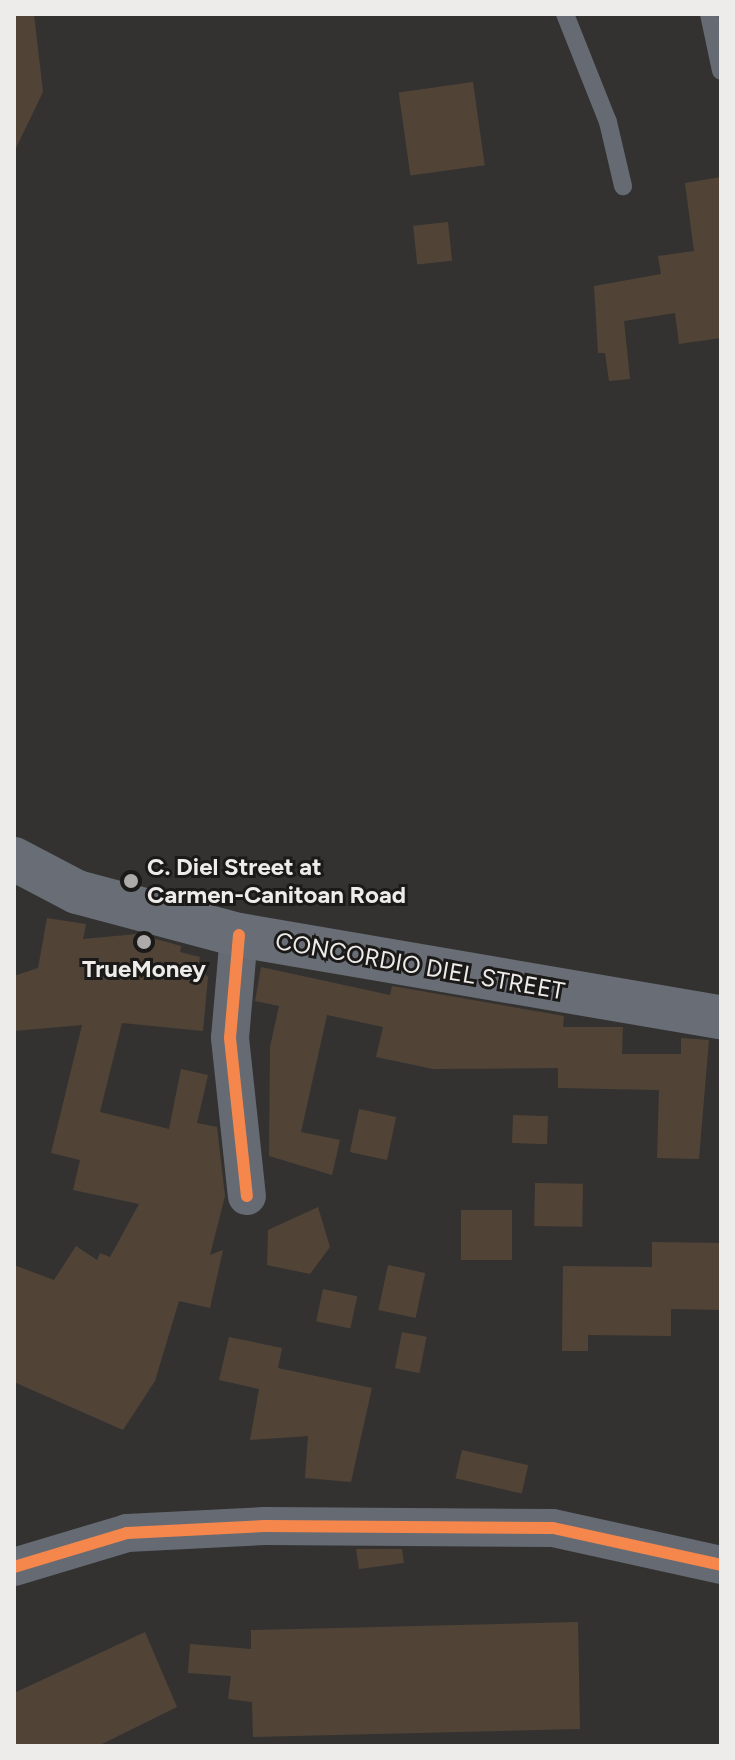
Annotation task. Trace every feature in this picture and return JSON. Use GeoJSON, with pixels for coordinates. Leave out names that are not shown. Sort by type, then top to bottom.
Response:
{"type":"FeatureCollection","features":[{"type":"Feature","properties":{"kind":"main road","name":"CONCORDIO DIEL STREET"},"geometry":{"type":"LineString","coordinates":[[20,868],[120,907],[239,935],[721,1017]]}},
{"type":"Feature","properties":{"kind":"street"},"geometry":{"type":"LineString","coordinates":[[239,935],[230,1038],[247,1196]]}},
{"type":"Feature","properties":{"kind":"street"},"geometry":{"type":"LineString","coordinates":[[14,1567],[127,1533],[265,1526],[553,1528],[721,1565]]}},
{"type":"Feature","properties":{"kind":"lane"},"geometry":{"type":"LineString","coordinates":[[565,14],[608,122],[623,186]]}},
{"type":"Feature","properties":{"kind":"lane"},"geometry":{"type":"LineString","coordinates":[[709,14],[721,71]]}},
{"type":"Feature","properties":{"kind":"building"},"geometry":{"type":"Polygon","coordinates":[[[14,14],[34,14],[43,92],[14,152],[14,14]]]}},
{"type":"Feature","properties":{"kind":"building"},"geometry":{"type":"Polygon","coordinates":[[[473,82],[485,165],[410,176],[399,92],[473,82]]]}},
{"type":"Feature","properties":{"kind":"building"},"geometry":{"type":"Polygon","coordinates":[[[721,177],[721,338],[679,344],[675,313],[624,321],[630,379],[609,381],[605,353],[598,353],[594,286],[661,274],[658,256],[694,251],[685,183],[721,177]]]}},
{"type":"Feature","properties":{"kind":"building"},"geometry":{"type":"Polygon","coordinates":[[[448,222],[452,261],[417,264],[413,226],[448,222]]]}},
{"type":"Feature","properties":{"kind":"building"},"geometry":{"type":"Polygon","coordinates":[[[47,918],[86,924],[83,939],[137,934],[181,946],[180,952],[200,957],[198,967],[208,977],[203,1031],[122,1023],[100,1112],[169,1129],[181,1069],[208,1075],[197,1123],[217,1127],[225,1196],[210,1255],[223,1250],[210,1308],[179,1301],[155,1381],[123,1430],[14,1382],[14,1265],[54,1280],[76,1246],[97,1260],[100,1253],[110,1257],[139,1204],[73,1190],[80,1160],[51,1153],[82,1025],[14,1031],[14,976],[38,968],[47,918]]]}},
{"type":"Feature","properties":{"kind":"building"},"geometry":{"type":"Polygon","coordinates":[[[261,967],[390,995],[392,986],[564,1016],[563,1027],[623,1027],[622,1054],[681,1054],[681,1038],[709,1040],[699,1159],[657,1158],[659,1090],[558,1088],[558,1068],[433,1069],[376,1057],[383,1027],[327,1015],[301,1132],[340,1140],[332,1175],[269,1156],[270,1047],[279,1006],[255,1001],[261,967]]]}},
{"type":"Feature","properties":{"kind":"building"},"geometry":{"type":"Polygon","coordinates":[[[359,1109],[396,1117],[387,1160],[350,1152],[359,1109]]]}},
{"type":"Feature","properties":{"kind":"building"},"geometry":{"type":"Polygon","coordinates":[[[513,1115],[548,1116],[547,1144],[512,1143],[513,1115]]]}},
{"type":"Feature","properties":{"kind":"building"},"geometry":{"type":"Polygon","coordinates":[[[535,1183],[583,1184],[582,1227],[534,1226],[535,1183]]]}},
{"type":"Feature","properties":{"kind":"building"},"geometry":{"type":"Polygon","coordinates":[[[318,1207],[330,1247],[310,1274],[267,1265],[268,1230],[318,1207]]]}},
{"type":"Feature","properties":{"kind":"building"},"geometry":{"type":"Polygon","coordinates":[[[461,1210],[512,1210],[512,1260],[461,1260],[461,1210]]]}},
{"type":"Feature","properties":{"kind":"building"},"geometry":{"type":"Polygon","coordinates":[[[652,1242],[721,1243],[721,1310],[671,1309],[671,1336],[588,1335],[588,1351],[562,1351],[563,1266],[652,1267],[652,1242]]]}},
{"type":"Feature","properties":{"kind":"building"},"geometry":{"type":"Polygon","coordinates":[[[388,1265],[425,1273],[416,1318],[378,1310],[388,1265]]]}},
{"type":"Feature","properties":{"kind":"building"},"geometry":{"type":"Polygon","coordinates":[[[323,1289],[357,1296],[350,1329],[316,1321],[323,1289]]]}},
{"type":"Feature","properties":{"kind":"building"},"geometry":{"type":"Polygon","coordinates":[[[402,1332],[427,1337],[419,1373],[395,1368],[402,1332]]]}},
{"type":"Feature","properties":{"kind":"building"},"geometry":{"type":"Polygon","coordinates":[[[229,1337],[282,1348],[278,1368],[372,1388],[351,1482],[305,1478],[308,1436],[250,1440],[259,1389],[219,1380],[229,1337]]]}},
{"type":"Feature","properties":{"kind":"building"},"geometry":{"type":"Polygon","coordinates":[[[462,1450],[528,1465],[522,1494],[455,1478],[462,1450]]]}},
{"type":"Feature","properties":{"kind":"building"},"geometry":{"type":"Polygon","coordinates":[[[356,1549],[402,1549],[404,1563],[359,1569],[356,1549]]]}},
{"type":"Feature","properties":{"kind":"building"},"geometry":{"type":"Polygon","coordinates":[[[578,1622],[580,1729],[253,1737],[252,1702],[228,1699],[231,1676],[188,1673],[190,1644],[251,1649],[251,1630],[578,1622]]]}},
{"type":"Feature","properties":{"kind":"building"},"geometry":{"type":"Polygon","coordinates":[[[145,1632],[177,1707],[98,1746],[14,1746],[14,1693],[145,1632]]]}},
{"type":"Feature","properties":{"kind":"cycle path"},"geometry":{"type":"LineString","coordinates":[[239,935],[230,1038],[247,1196]]}},
{"type":"Feature","properties":{"kind":"cycle path"},"geometry":{"type":"LineString","coordinates":[[14,1567],[127,1533],[265,1526],[553,1528],[721,1565]]}},
{"type":"Feature","properties":{"kind":"place","name":"C. Diel Street at Carmen-Canitoan Road"},"geometry":{"type":"Point","coordinates":[131,881]}},
{"type":"Feature","properties":{"kind":"place","name":"TrueMoney"},"geometry":{"type":"Point","coordinates":[144,942]}}]}
